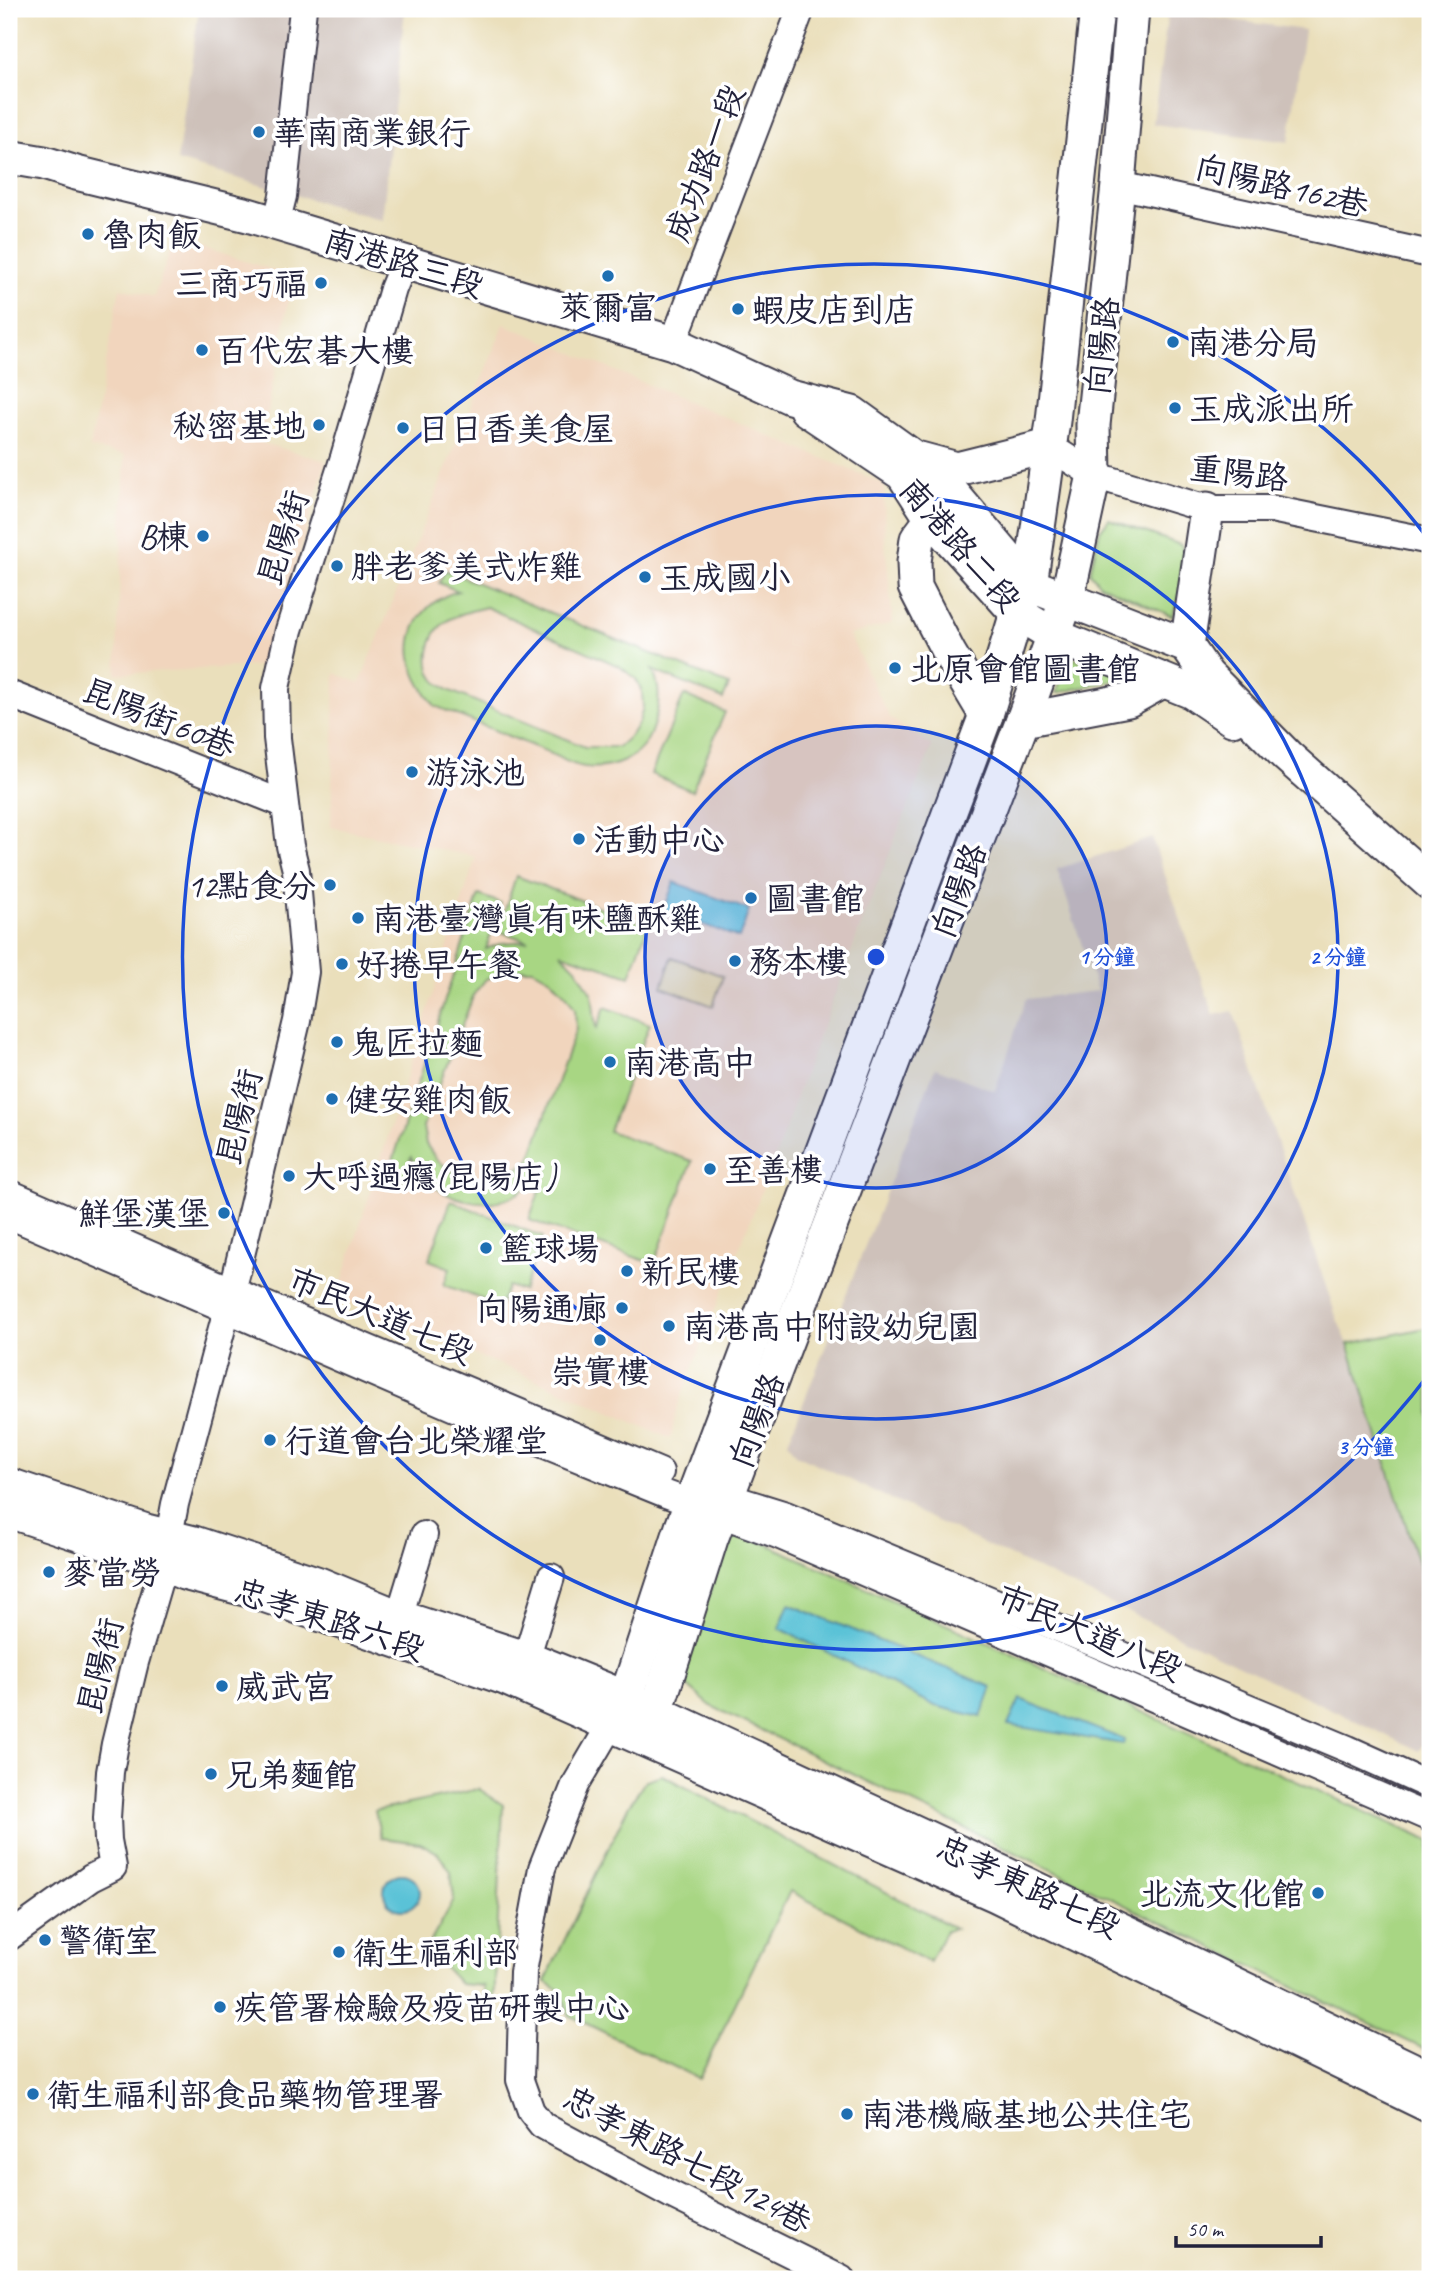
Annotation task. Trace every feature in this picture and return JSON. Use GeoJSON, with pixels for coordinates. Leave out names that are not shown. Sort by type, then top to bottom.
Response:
{"type":"FeatureCollection","features":[{"type":"Feature","properties":{"kind":"main road","name":"向陽路"},"geometry":{"type":"LineString","coordinates":[[652,1727],[709,1500],[986,715],[1023,599],[1049,446],[1097,9]]}},
{"type":"Feature","properties":{"kind":"main road","name":"向陽路"},"geometry":{"type":"LineString","coordinates":[[618,1711],[709,1500],[1023,720],[1067,599],[1094,475],[1093,425],[1118,184],[1132,9]]}},
{"type":"Feature","properties":{"kind":"main road","name":"南港路三段"},"geometry":{"type":"LineString","coordinates":[[9,157],[44,163],[276,224],[673,343],[790,397]]}},
{"type":"Feature","properties":{"kind":"main road","name":"南港路二段"},"geometry":{"type":"LineString","coordinates":[[790,397],[852,413],[913,457],[947,487],[1023,599],[1053,635],[1192,692],[1287,756]]}},
{"type":"Feature","properties":{"kind":"main road","name":"南港路二段"},"geometry":{"type":"LineString","coordinates":[[790,397],[903,474],[932,519],[1023,599],[1067,599],[1187,646],[1207,675],[1287,756],[1430,883]]}},
{"type":"Feature","properties":{"kind":"main road"},"geometry":{"type":"LineString","coordinates":[[913,457],[957,469],[1049,446]]}},
{"type":"Feature","properties":{"kind":"main road"},"geometry":{"type":"LineString","coordinates":[[1187,646],[1207,509]]}},
{"type":"Feature","properties":{"kind":"main road"},"geometry":{"type":"LineString","coordinates":[[932,519],[917,539],[915,587],[949,653],[986,715]]}},
{"type":"Feature","properties":{"kind":"main road"},"geometry":{"type":"LineString","coordinates":[[1023,720],[1128,700],[1163,681]]}},
{"type":"Feature","properties":{"kind":"main road","name":"忠孝東路六段"},"geometry":{"type":"LineString","coordinates":[[9,1485],[166,1550],[184,1573],[249,1590],[505,1678],[618,1711]]}},
{"type":"Feature","properties":{"kind":"main road","name":"忠孝東路六段"},"geometry":{"type":"LineString","coordinates":[[9,1511],[319,1584],[399,1617],[526,1659],[618,1711]]}},
{"type":"Feature","properties":{"kind":"main road","name":"忠孝東路七段"},"geometry":{"type":"LineString","coordinates":[[618,1711],[1430,2106]]}},
{"type":"Feature","properties":{"kind":"main road","name":"忠孝東路七段"},"geometry":{"type":"LineString","coordinates":[[652,1727],[992,1868],[1430,2078]]}},
{"type":"Feature","properties":{"kind":"street"},"geometry":{"type":"LineString","coordinates":[[276,224],[283,195],[303,9]]}},
{"type":"Feature","properties":{"kind":"street","name":"成功路一段"},"geometry":{"type":"LineString","coordinates":[[673,343],[801,9]]}},
{"type":"Feature","properties":{"kind":"street","name":"向陽路162巷"},"geometry":{"type":"LineString","coordinates":[[1118,184],[1430,254]]}},
{"type":"Feature","properties":{"kind":"street","name":"昆陽街"},"geometry":{"type":"LineString","coordinates":[[9,1937],[92,1878],[113,1867],[107,1829],[110,1772],[135,1662],[166,1550],[297,1021],[305,972],[296,870],[290,846],[276,738],[276,688],[280,665],[393,289],[404,262]]}},
{"type":"Feature","properties":{"kind":"street","name":"重陽路"},"geometry":{"type":"LineString","coordinates":[[1049,446],[1094,475],[1207,509],[1271,509],[1430,541]]}},
{"type":"Feature","properties":{"kind":"street","name":"昆陽街60巷"},"geometry":{"type":"LineString","coordinates":[[9,694],[284,804]]}},
{"type":"Feature","properties":{"kind":"street","name":"市民大道七段"},"geometry":{"type":"LineString","coordinates":[[9,1193],[476,1418],[709,1500]]}},
{"type":"Feature","properties":{"kind":"street","name":"市民大道七段"},"geometry":{"type":"LineString","coordinates":[[9,1215],[228,1299]]}},
{"type":"Feature","properties":{"kind":"street","name":"市民大道八段"},"geometry":{"type":"LineString","coordinates":[[709,1500],[786,1515],[1335,1743],[1430,1786]]}},
{"type":"Feature","properties":{"kind":"street","name":"市民大道八段"},"geometry":{"type":"LineString","coordinates":[[709,1500],[778,1535],[1430,1818]]}},
{"type":"Feature","properties":{"kind":"street"},"geometry":{"type":"LineString","coordinates":[[399,1617],[424,1535]]}},
{"type":"Feature","properties":{"kind":"street"},"geometry":{"type":"LineString","coordinates":[[526,1659],[551,1577]]}},
{"type":"Feature","properties":{"kind":"street","name":"忠孝東路七段124巷"},"geometry":{"type":"LineString","coordinates":[[618,1711],[575,1785],[542,1868],[523,1972],[520,2080],[531,2111],[542,2125],[672,2195],[841,2279]]}},
{"type":"Feature","properties":{"kind":"shaded area"},"geometry":{"type":"Polygon","coordinates":[[[199,9],[405,9],[382,220],[177,161],[199,9]]]}},
{"type":"Feature","properties":{"kind":"shaded area"},"geometry":{"type":"Polygon","coordinates":[[[1168,11],[1304,30],[1289,142],[1153,124],[1168,11]]]}},
{"type":"Feature","properties":{"kind":"shaded area"},"geometry":{"type":"Polygon","coordinates":[[[174,239],[293,276],[262,443],[326,461],[268,665],[116,674],[125,455],[90,448],[120,288],[154,297],[174,239]]]}},
{"type":"Feature","properties":{"kind":"shaded area"},"geometry":{"type":"Polygon","coordinates":[[[504,324],[884,484],[885,541],[893,623],[849,635],[890,718],[932,746],[677,1408],[671,1439],[511,1369],[337,1298],[476,857],[331,827],[335,673],[360,683],[504,324]]]}},
{"type":"Feature","properties":{"kind":"shaded area"},"geometry":{"type":"Polygon","coordinates":[[[1152,838],[1214,1015],[1233,1011],[1337,1319],[1348,1344],[1430,1600],[1430,1731],[1419,1751],[796,1454],[788,1442],[935,1068],[995,1091],[1026,999],[1097,991],[1057,869],[1152,838]]]}},
{"type":"Feature","properties":{"kind":"green space"},"geometry":{"type":"Polygon","coordinates":[[[1109,519],[1181,545],[1190,571],[1172,616],[1100,585],[1090,572],[1100,531],[1109,519]]]}},
{"type":"Feature","properties":{"kind":"green space"},"geometry":{"type":"Polygon","coordinates":[[[445,570],[729,685],[723,699],[652,670],[658,685],[658,708],[651,732],[640,749],[625,761],[606,767],[575,765],[435,706],[423,690],[411,659],[413,633],[424,612],[445,596],[458,591],[439,583],[445,570]],[[486,607],[459,615],[444,623],[431,642],[429,650],[431,673],[435,680],[448,690],[585,747],[618,747],[631,735],[639,722],[643,707],[642,692],[636,679],[619,666],[486,607]]]}},
{"type":"Feature","properties":{"kind":"green space"},"geometry":{"type":"Polygon","coordinates":[[[1066,656],[1130,677],[1057,693],[1066,656]]]}},
{"type":"Feature","properties":{"kind":"green space"},"geometry":{"type":"Polygon","coordinates":[[[684,695],[725,712],[692,791],[651,774],[684,695]]]}},
{"type":"Feature","properties":{"kind":"green space"},"geometry":{"type":"Polygon","coordinates":[[[516,876],[648,925],[630,976],[561,953],[576,968],[592,994],[596,1030],[605,1007],[650,1024],[609,1131],[692,1161],[654,1264],[529,1220],[549,1164],[521,1191],[494,1202],[467,1200],[442,1191],[423,1176],[411,1157],[402,1184],[387,1179],[479,895],[501,903],[486,949],[502,943],[528,941],[498,931],[516,876]],[[517,969],[486,979],[474,994],[423,1127],[426,1144],[437,1160],[463,1179],[495,1182],[508,1176],[530,1159],[576,1029],[575,1009],[567,996],[551,979],[533,969],[517,969]]]}},
{"type":"Feature","properties":{"kind":"green space","name":"籃球場"},"geometry":{"type":"Polygon","coordinates":[[[451,1201],[543,1237],[523,1291],[508,1286],[500,1306],[444,1285],[450,1268],[429,1260],[451,1201]]]}},
{"type":"Feature","properties":{"kind":"green space"},"geometry":{"type":"Polygon","coordinates":[[[1430,1327],[1430,1600],[1348,1344],[1430,1327]]]}},
{"type":"Feature","properties":{"kind":"green space"},"geometry":{"type":"Polygon","coordinates":[[[742,1533],[1430,1841],[1430,2052],[711,1706],[685,1684],[684,1665],[726,1545],[731,1537],[742,1533]]]}},
{"type":"Feature","properties":{"kind":"green space"},"geometry":{"type":"Polygon","coordinates":[[[662,1775],[955,1928],[946,1931],[929,1962],[790,1891],[699,2079],[569,2015],[561,1992],[545,1981],[628,1807],[646,1780],[662,1775]]]}},
{"type":"Feature","properties":{"kind":"green space"},"geometry":{"type":"Polygon","coordinates":[[[479,1789],[503,1805],[494,2008],[484,2002],[484,1986],[460,1984],[427,1948],[454,1900],[451,1872],[438,1853],[420,1843],[381,1838],[375,1811],[479,1789]]]}},
{"type":"Feature","properties":{"kind":"sand"},"geometry":{"type":"Polygon","coordinates":[[[672,957],[723,976],[713,1006],[662,987],[672,957]]]}},
{"type":"Feature","properties":{"kind":"water"},"geometry":{"type":"Polygon","coordinates":[[[674,882],[749,910],[739,938],[664,910],[674,882]]]}},
{"type":"Feature","properties":{"kind":"water"},"geometry":{"type":"Polygon","coordinates":[[[789,1604],[992,1687],[981,1717],[935,1706],[779,1628],[789,1604]]]}},
{"type":"Feature","properties":{"kind":"water"},"geometry":{"type":"Polygon","coordinates":[[[1020,1699],[1125,1740],[1123,1744],[1008,1725],[1020,1699]]]}},
{"type":"Feature","properties":{"kind":"water"},"geometry":{"type":"Polygon","coordinates":[[[402,1874],[415,1879],[420,1892],[415,1905],[402,1910],[389,1905],[384,1892],[389,1879],[402,1874]]]}},
{"type":"Feature","properties":{"kind":"place","name":"華南商業銀行"},"geometry":{"type":"Point","coordinates":[259,132]}},
{"type":"Feature","properties":{"kind":"place","name":"魯肉飯"},"geometry":{"type":"Point","coordinates":[88,234]}},
{"type":"Feature","properties":{"kind":"place","name":"萊爾富"},"geometry":{"type":"Point","coordinates":[608,276]}},
{"type":"Feature","properties":{"kind":"place","name":"三商巧福"},"geometry":{"type":"Point","coordinates":[321,283]}},
{"type":"Feature","properties":{"kind":"place","name":"蝦皮店到店"},"geometry":{"type":"Point","coordinates":[738,309]}},
{"type":"Feature","properties":{"kind":"place","name":"南港分局"},"geometry":{"type":"Point","coordinates":[1173,342]}},
{"type":"Feature","properties":{"kind":"place","name":"百代宏碁大樓"},"geometry":{"type":"Point","coordinates":[202,350]}},
{"type":"Feature","properties":{"kind":"place","name":"玉成派出所"},"geometry":{"type":"Point","coordinates":[1175,408]}},
{"type":"Feature","properties":{"kind":"place","name":"秘密基地"},"geometry":{"type":"Point","coordinates":[319,425]}},
{"type":"Feature","properties":{"kind":"place","name":"日日香美食屋"},"geometry":{"type":"Point","coordinates":[403,428]}},
{"type":"Feature","properties":{"kind":"place","name":"B棟"},"geometry":{"type":"Point","coordinates":[203,536]}},
{"type":"Feature","properties":{"kind":"place","name":"胖老爹美式炸雞"},"geometry":{"type":"Point","coordinates":[337,566]}},
{"type":"Feature","properties":{"kind":"place","name":"玉成國小"},"geometry":{"type":"Point","coordinates":[645,577]}},
{"type":"Feature","properties":{"kind":"place","name":"北原會館圖書館"},"geometry":{"type":"Point","coordinates":[895,668]}},
{"type":"Feature","properties":{"kind":"place","name":"游泳池"},"geometry":{"type":"Point","coordinates":[412,772]}},
{"type":"Feature","properties":{"kind":"place","name":"活動中心"},"geometry":{"type":"Point","coordinates":[579,839]}},
{"type":"Feature","properties":{"kind":"place","name":"12點食分"},"geometry":{"type":"Point","coordinates":[330,885]}},
{"type":"Feature","properties":{"kind":"place","name":"圖書館"},"geometry":{"type":"Point","coordinates":[751,898]}},
{"type":"Feature","properties":{"kind":"place","name":"南港臺灣真有味鹽酥雞"},"geometry":{"type":"Point","coordinates":[358,918]}},
{"type":"Feature","properties":{"kind":"place","name":"務本樓"},"geometry":{"type":"Point","coordinates":[735,961]}},
{"type":"Feature","properties":{"kind":"place","name":"好捲早午餐"},"geometry":{"type":"Point","coordinates":[342,964]}},
{"type":"Feature","properties":{"kind":"place","name":"鬼匠拉麵"},"geometry":{"type":"Point","coordinates":[337,1042]}},
{"type":"Feature","properties":{"kind":"place","name":"南港高中"},"geometry":{"type":"Point","coordinates":[610,1062]}},
{"type":"Feature","properties":{"kind":"place","name":"健安雞肉飯"},"geometry":{"type":"Point","coordinates":[332,1099]}},
{"type":"Feature","properties":{"kind":"place","name":"至善樓"},"geometry":{"type":"Point","coordinates":[710,1169]}},
{"type":"Feature","properties":{"kind":"place","name":"大呼過癮(昆陽店)"},"geometry":{"type":"Point","coordinates":[289,1176]}},
{"type":"Feature","properties":{"kind":"place","name":"鮮堡漢堡"},"geometry":{"type":"Point","coordinates":[224,1213]}},
{"type":"Feature","properties":{"kind":"place","name":"籃球場"},"geometry":{"type":"Point","coordinates":[486,1248]}},
{"type":"Feature","properties":{"kind":"place","name":"新民樓"},"geometry":{"type":"Point","coordinates":[627,1271]}},
{"type":"Feature","properties":{"kind":"place","name":"向陽通廊"},"geometry":{"type":"Point","coordinates":[622,1308]}},
{"type":"Feature","properties":{"kind":"place","name":"南港高中附設幼兒園"},"geometry":{"type":"Point","coordinates":[669,1326]}},
{"type":"Feature","properties":{"kind":"place","name":"崇實樓"},"geometry":{"type":"Point","coordinates":[600,1340]}},
{"type":"Feature","properties":{"kind":"place","name":"行道會台北榮耀堂"},"geometry":{"type":"Point","coordinates":[270,1440]}},
{"type":"Feature","properties":{"kind":"place","name":"麥當勞"},"geometry":{"type":"Point","coordinates":[49,1572]}},
{"type":"Feature","properties":{"kind":"place","name":"威武宮"},"geometry":{"type":"Point","coordinates":[222,1686]}},
{"type":"Feature","properties":{"kind":"place","name":"兄弟麵館"},"geometry":{"type":"Point","coordinates":[211,1774]}},
{"type":"Feature","properties":{"kind":"place","name":"北流文化館"},"geometry":{"type":"Point","coordinates":[1318,1893]}},
{"type":"Feature","properties":{"kind":"place","name":"警衛室"},"geometry":{"type":"Point","coordinates":[45,1940]}},
{"type":"Feature","properties":{"kind":"place","name":"衛生福利部"},"geometry":{"type":"Point","coordinates":[339,1952]}},
{"type":"Feature","properties":{"kind":"place","name":"疾管署檢驗及疫苗研製中心"},"geometry":{"type":"Point","coordinates":[220,2007]}},
{"type":"Feature","properties":{"kind":"place","name":"衛生福利部食品藥物管理署"},"geometry":{"type":"Point","coordinates":[33,2094]}},
{"type":"Feature","properties":{"kind":"place","name":"南港機廠基地公共住宅"},"geometry":{"type":"Point","coordinates":[847,2114]}}]}
